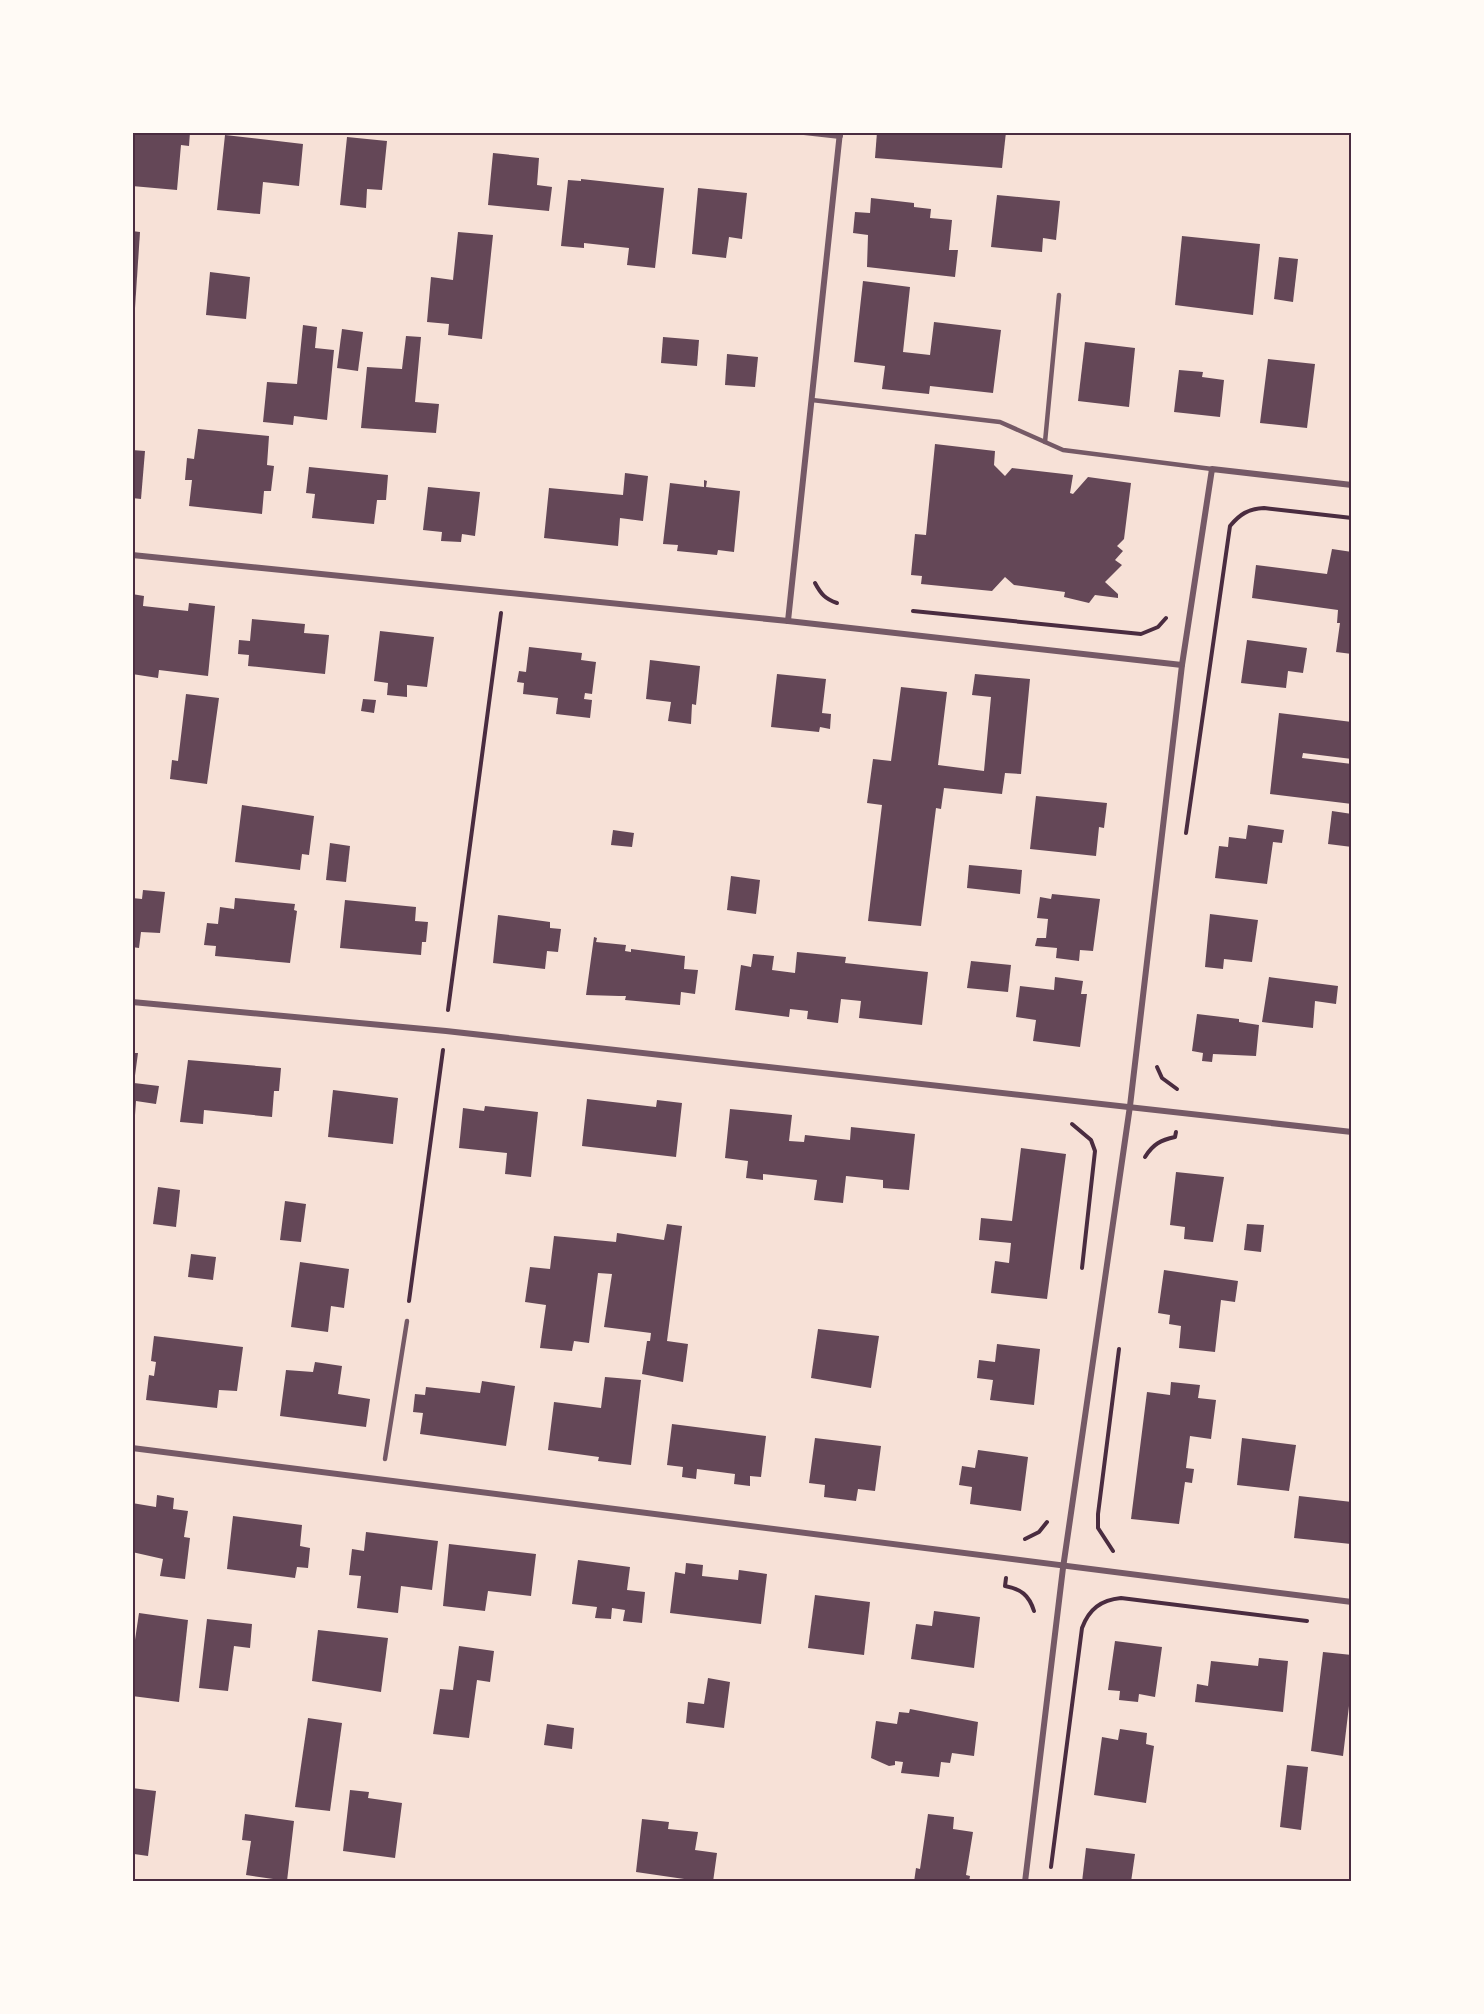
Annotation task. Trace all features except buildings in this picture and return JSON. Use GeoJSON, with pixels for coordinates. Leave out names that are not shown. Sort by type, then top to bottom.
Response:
{"type":"FeatureCollection","features":[{"type":"Feature","properties":{"kind":"street"},"geometry":{"type":"LineString","coordinates":[[789,621],[840,134],[804,132]]}},
{"type":"Feature","properties":{"kind":"street"},"geometry":{"type":"LineString","coordinates":[[1025,1882],[1063,1568],[1130,1106],[1182,665],[1212,469],[1352,485]]}},
{"type":"Feature","properties":{"kind":"street"},"geometry":{"type":"LineString","coordinates":[[132,555],[504,591],[1182,665]]}},
{"type":"Feature","properties":{"kind":"street"},"geometry":{"type":"LineString","coordinates":[[132,1002],[446,1031],[1352,1132]]}},
{"type":"Feature","properties":{"kind":"street"},"geometry":{"type":"LineString","coordinates":[[132,1448],[1063,1568],[1352,1602]]}},
{"type":"Feature","properties":{"kind":"lane"},"geometry":{"type":"LineString","coordinates":[[1045,442],[1059,295]]}},
{"type":"Feature","properties":{"kind":"lane"},"geometry":{"type":"LineString","coordinates":[[812,400],[1000,422],[1063,450],[1212,469]]}},
{"type":"Feature","properties":{"kind":"lane"},"geometry":{"type":"LineString","coordinates":[[385,1459],[406,1320]]}},
{"type":"Feature","properties":{"kind":"path"},"geometry":{"type":"LineString","coordinates":[[1185,844],[1226,540],[1230,526],[1238,516],[1251,509],[1264,508],[1352,518]]}},
{"type":"Feature","properties":{"kind":"path"},"geometry":{"type":"LineString","coordinates":[[812,574],[820,593],[829,600],[840,603]]}},
{"type":"Feature","properties":{"kind":"path"},"geometry":{"type":"LineString","coordinates":[[447,1018],[504,591]]}},
{"type":"Feature","properties":{"kind":"path"},"geometry":{"type":"LineString","coordinates":[[909,610],[1141,634],[1158,627],[1165,620],[1168,608],[1216,614]]}},
{"type":"Feature","properties":{"kind":"path"},"geometry":{"type":"LineString","coordinates":[[406,1320],[446,1031]]}},
{"type":"Feature","properties":{"kind":"path"},"geometry":{"type":"LineString","coordinates":[[1143,1168],[1152,1147],[1161,1140],[1175,1137],[1182,1092],[1169,1086],[1162,1078],[1157,1059]]}},
{"type":"Feature","properties":{"kind":"path"},"geometry":{"type":"LineString","coordinates":[[1075,1100],[1072,1123],[1091,1140],[1096,1161],[1081,1277]]}},
{"type":"Feature","properties":{"kind":"path"},"geometry":{"type":"LineString","coordinates":[[1114,1551],[1101,1533],[1098,1514],[1120,1341]]}},
{"type":"Feature","properties":{"kind":"path"},"geometry":{"type":"LineString","coordinates":[[1035,1616],[1028,1597],[1018,1589],[1005,1586],[1008,1561],[1013,1539],[1025,1539],[1039,1532],[1049,1514]]}},
{"type":"Feature","properties":{"kind":"path"},"geometry":{"type":"LineString","coordinates":[[1051,1870],[1082,1628],[1086,1618],[1097,1605],[1107,1599],[1121,1598],[1317,1622]]}}]}
